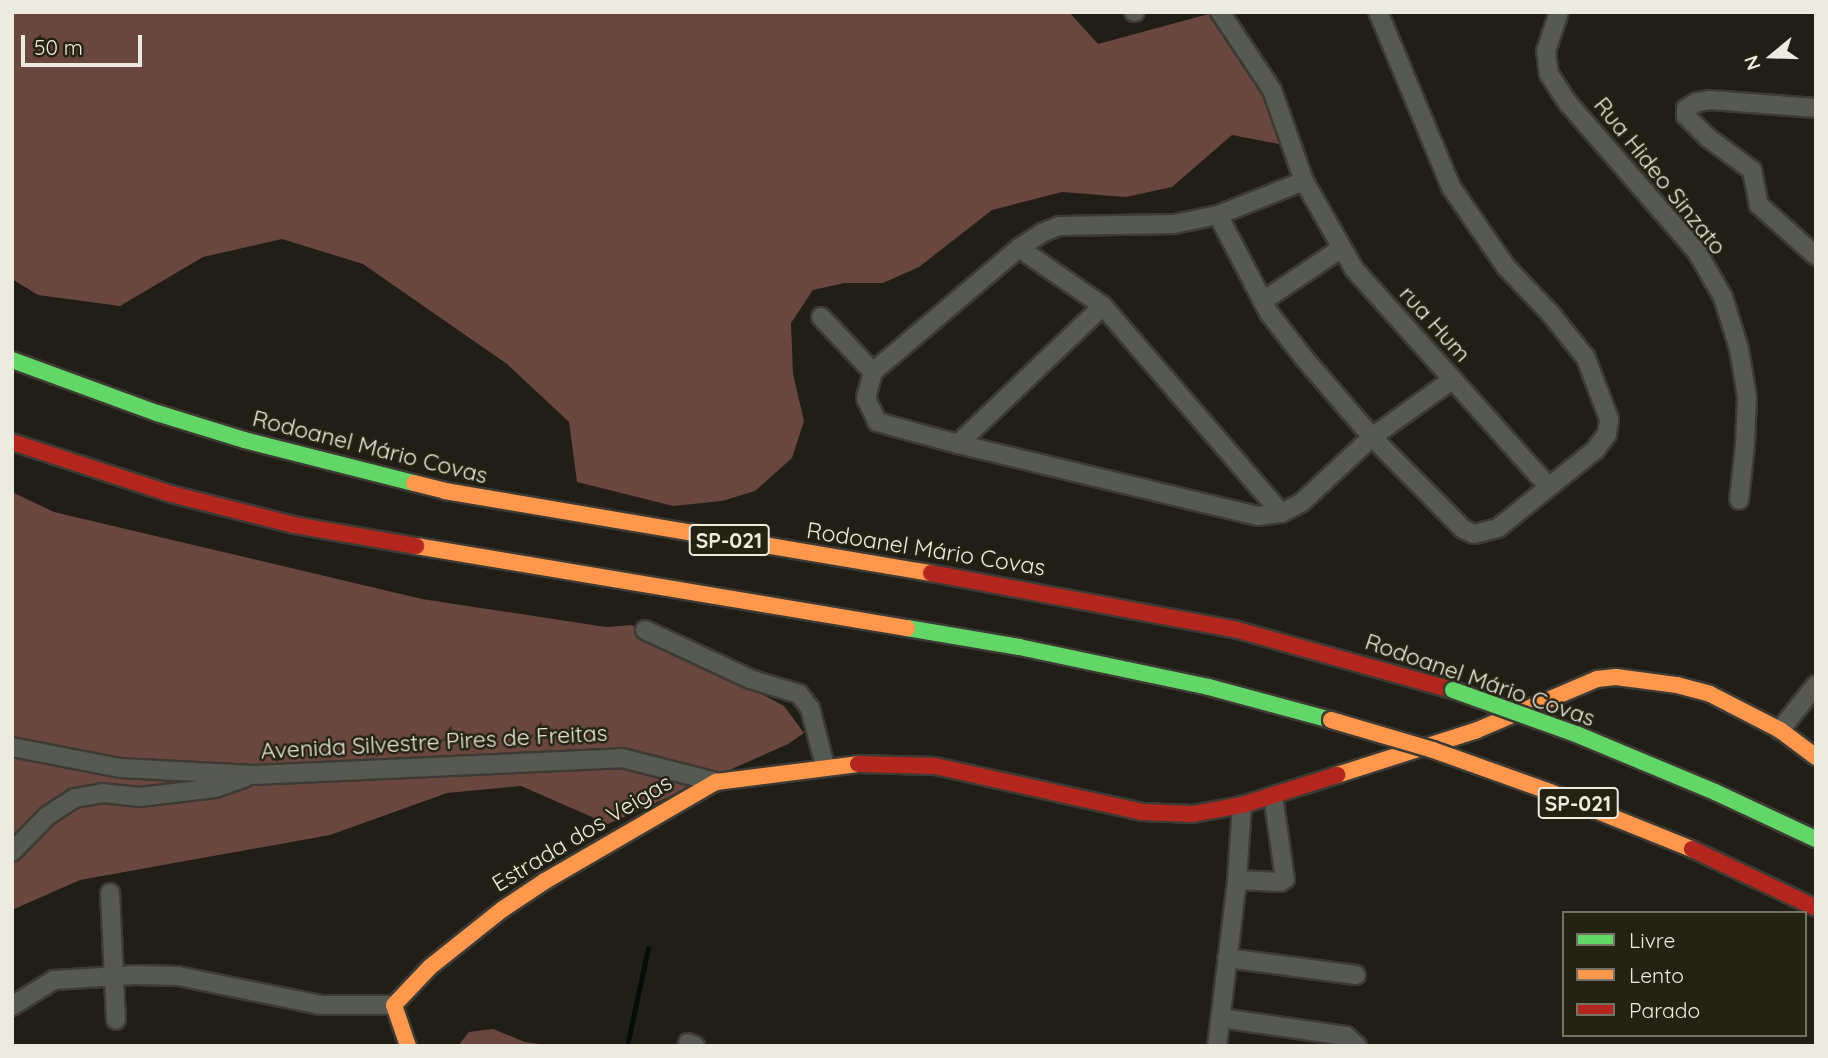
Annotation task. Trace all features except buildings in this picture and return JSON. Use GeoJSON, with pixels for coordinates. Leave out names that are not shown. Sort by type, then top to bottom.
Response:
{"type":"FeatureCollection","features":[{"type":"Feature","properties":{"kind":"main road","name":"Rodoanel Mário Covas"},"geometry":{"type":"LineString","coordinates":[[12,360],[207,429],[421,486],[541,510],[1085,599],[1234,629],[1453,690],[1576,734],[1715,792],[1816,839]]}},
{"type":"Feature","properties":{"kind":"main road","name":"SP-021"},"geometry":{"type":"LineString","coordinates":[[12,442],[171,494],[294,525],[1019,647],[1219,690],[1433,750],[1550,792],[1699,852],[1816,908]]}},
{"type":"Feature","properties":{"kind":"main road","name":"Avenida Silvestre Pires de Freitas"},"geometry":{"type":"LineString","coordinates":[[716,782],[825,766],[869,763],[935,766],[1161,815],[1193,814],[1273,796],[1475,731],[1597,679],[1641,679],[1710,694],[1780,730],[1816,757]]}},
{"type":"Feature","properties":{"kind":"main road","name":"Estrada dos Veigas"},"geometry":{"type":"LineString","coordinates":[[394,1005],[430,967],[503,909],[567,867],[716,782]]}},
{"type":"Feature","properties":{"kind":"main road"},"geometry":{"type":"LineString","coordinates":[[394,1005],[408,1046]]}},
{"type":"Feature","properties":{"kind":"street"},"geometry":{"type":"LineString","coordinates":[[1220,12],[1272,90],[1304,181],[1218,215],[1174,223],[1059,226],[1018,248],[873,372],[866,398],[877,422],[1257,516],[1281,513],[1301,503],[1372,437],[1452,380]]}},
{"type":"Feature","properties":{"kind":"street"},"geometry":{"type":"LineString","coordinates":[[1218,215],[1263,301],[1304,358],[1372,437],[1463,529],[1474,534],[1498,528],[1595,450],[1607,434],[1609,419],[1586,358],[1550,313],[1506,267],[1451,187],[1378,12]]}},
{"type":"Feature","properties":{"kind":"street","name":"Rua Hideo Sinzato"},"geometry":{"type":"LineString","coordinates":[[1559,12],[1546,51],[1549,74],[1568,103],[1697,252],[1723,297],[1739,349],[1746,397],[1745,445],[1739,500]]}},
{"type":"Feature","properties":{"kind":"street"},"geometry":{"type":"LineString","coordinates":[[1816,108],[1779,108],[1710,100],[1697,102],[1686,110],[1686,116],[1707,137],[1752,170],[1759,205],[1816,257]]}},
{"type":"Feature","properties":{"kind":"street","name":"rua Hum"},"geometry":{"type":"LineString","coordinates":[[1304,181],[1340,249],[1354,269],[1548,486]]}},
{"type":"Feature","properties":{"kind":"street"},"geometry":{"type":"LineString","coordinates":[[1018,248],[1103,306],[1281,513]]}},
{"type":"Feature","properties":{"kind":"street"},"geometry":{"type":"LineString","coordinates":[[1263,301],[1340,249]]}},
{"type":"Feature","properties":{"kind":"street"},"geometry":{"type":"LineString","coordinates":[[958,444],[1103,306]]}},
{"type":"Feature","properties":{"kind":"street"},"geometry":{"type":"LineString","coordinates":[[821,317],[873,372]]}},
{"type":"Feature","properties":{"kind":"street"},"geometry":{"type":"LineString","coordinates":[[645,630],[750,679],[799,694],[810,708],[825,766]]}},
{"type":"Feature","properties":{"kind":"street"},"geometry":{"type":"LineString","coordinates":[[1780,730],[1816,685]]}},
{"type":"Feature","properties":{"kind":"street","name":"Avenida Silvestre Pires de Freitas"},"geometry":{"type":"LineString","coordinates":[[12,747],[120,768],[254,775],[622,758],[716,782]]}},
{"type":"Feature","properties":{"kind":"street"},"geometry":{"type":"LineString","coordinates":[[12,852],[47,816],[75,798],[102,793],[140,797],[215,788],[254,775]]}},
{"type":"Feature","properties":{"kind":"street"},"geometry":{"type":"LineString","coordinates":[[1237,880],[1280,882],[1285,879],[1273,796]]}},
{"type":"Feature","properties":{"kind":"street"},"geometry":{"type":"LineString","coordinates":[[1217,1046],[1237,880],[1242,805]]}},
{"type":"Feature","properties":{"kind":"street"},"geometry":{"type":"LineString","coordinates":[[110,893],[116,1020]]}},
{"type":"Feature","properties":{"kind":"street"},"geometry":{"type":"LineString","coordinates":[[1227,958],[1356,975]]}},
{"type":"Feature","properties":{"kind":"street"},"geometry":{"type":"LineString","coordinates":[[12,1006],[54,980],[114,976],[178,976],[258,990],[320,1005],[394,1005]]}},
{"type":"Feature","properties":{"kind":"street"},"geometry":{"type":"LineString","coordinates":[[1221,1018],[1346,1036],[1357,1046]]}},
{"type":"Feature","properties":{"kind":"shaded area"},"geometry":{"type":"Polygon","coordinates":[[[12,12],[1069,12],[1098,44],[1216,12],[1269,91],[1289,146],[1232,135],[1172,187],[1126,197],[1062,192],[992,210],[919,267],[883,283],[844,283],[813,290],[791,323],[793,374],[804,421],[792,458],[755,491],[722,501],[673,506],[577,482],[569,422],[507,364],[363,264],[282,239],[203,257],[120,306],[38,295],[12,279],[12,12]]]}},
{"type":"Feature","properties":{"kind":"shaded area"},"geometry":{"type":"Polygon","coordinates":[[[12,492],[54,512],[422,599],[606,627],[632,625],[784,706],[804,733],[788,744],[608,824],[521,786],[447,793],[330,835],[80,880],[12,910],[12,492]]]}},
{"type":"Feature","properties":{"kind":"shaded area"},"geometry":{"type":"Polygon","coordinates":[[[493,1029],[525,1042],[554,1046],[458,1046],[469,1032],[493,1029]]]}},
{"type":"Feature","properties":{"kind":"waterway"},"geometry":{"type":"LineString","coordinates":[[627,1046],[648,948]]}},
{"type":"Feature","properties":{"kind":"traffic: fast"},"geometry":{"type":"LineString","coordinates":[[12,360],[157,413],[244,440],[414,483]]}},
{"type":"Feature","properties":{"kind":"traffic: fast"},"geometry":{"type":"LineString","coordinates":[[907,628],[1019,647],[1209,687],[1331,720]]}},
{"type":"Feature","properties":{"kind":"traffic: fast"},"geometry":{"type":"LineString","coordinates":[[1453,690],[1576,734],[1715,792],[1816,839]]}},
{"type":"Feature","properties":{"kind":"traffic: slow"},"geometry":{"type":"LineString","coordinates":[[414,483],[445,491],[931,573]]}},
{"type":"Feature","properties":{"kind":"traffic: slow"},"geometry":{"type":"LineString","coordinates":[[416,546],[907,628]]}},
{"type":"Feature","properties":{"kind":"traffic: slow"},"geometry":{"type":"LineString","coordinates":[[1337,775],[1475,731],[1597,679],[1616,677],[1677,685],[1710,694],[1780,730],[1816,757]]}},
{"type":"Feature","properties":{"kind":"traffic: slow"},"geometry":{"type":"LineString","coordinates":[[1331,720],[1433,750],[1550,792],[1692,849]]}},
{"type":"Feature","properties":{"kind":"traffic: slow"},"geometry":{"type":"LineString","coordinates":[[408,1046],[394,1005],[430,967],[503,909],[545,881],[716,782],[858,764]]}},
{"type":"Feature","properties":{"kind":"traffic: jam"},"geometry":{"type":"LineString","coordinates":[[12,442],[171,494],[294,525],[416,546]]}},
{"type":"Feature","properties":{"kind":"traffic: jam"},"geometry":{"type":"LineString","coordinates":[[931,573],[1234,629],[1453,690]]}},
{"type":"Feature","properties":{"kind":"traffic: jam"},"geometry":{"type":"LineString","coordinates":[[858,764],[935,766],[1142,812],[1193,814],[1242,805],[1337,775]]}},
{"type":"Feature","properties":{"kind":"traffic: jam"},"geometry":{"type":"LineString","coordinates":[[1692,849],[1816,908]]}}]}
